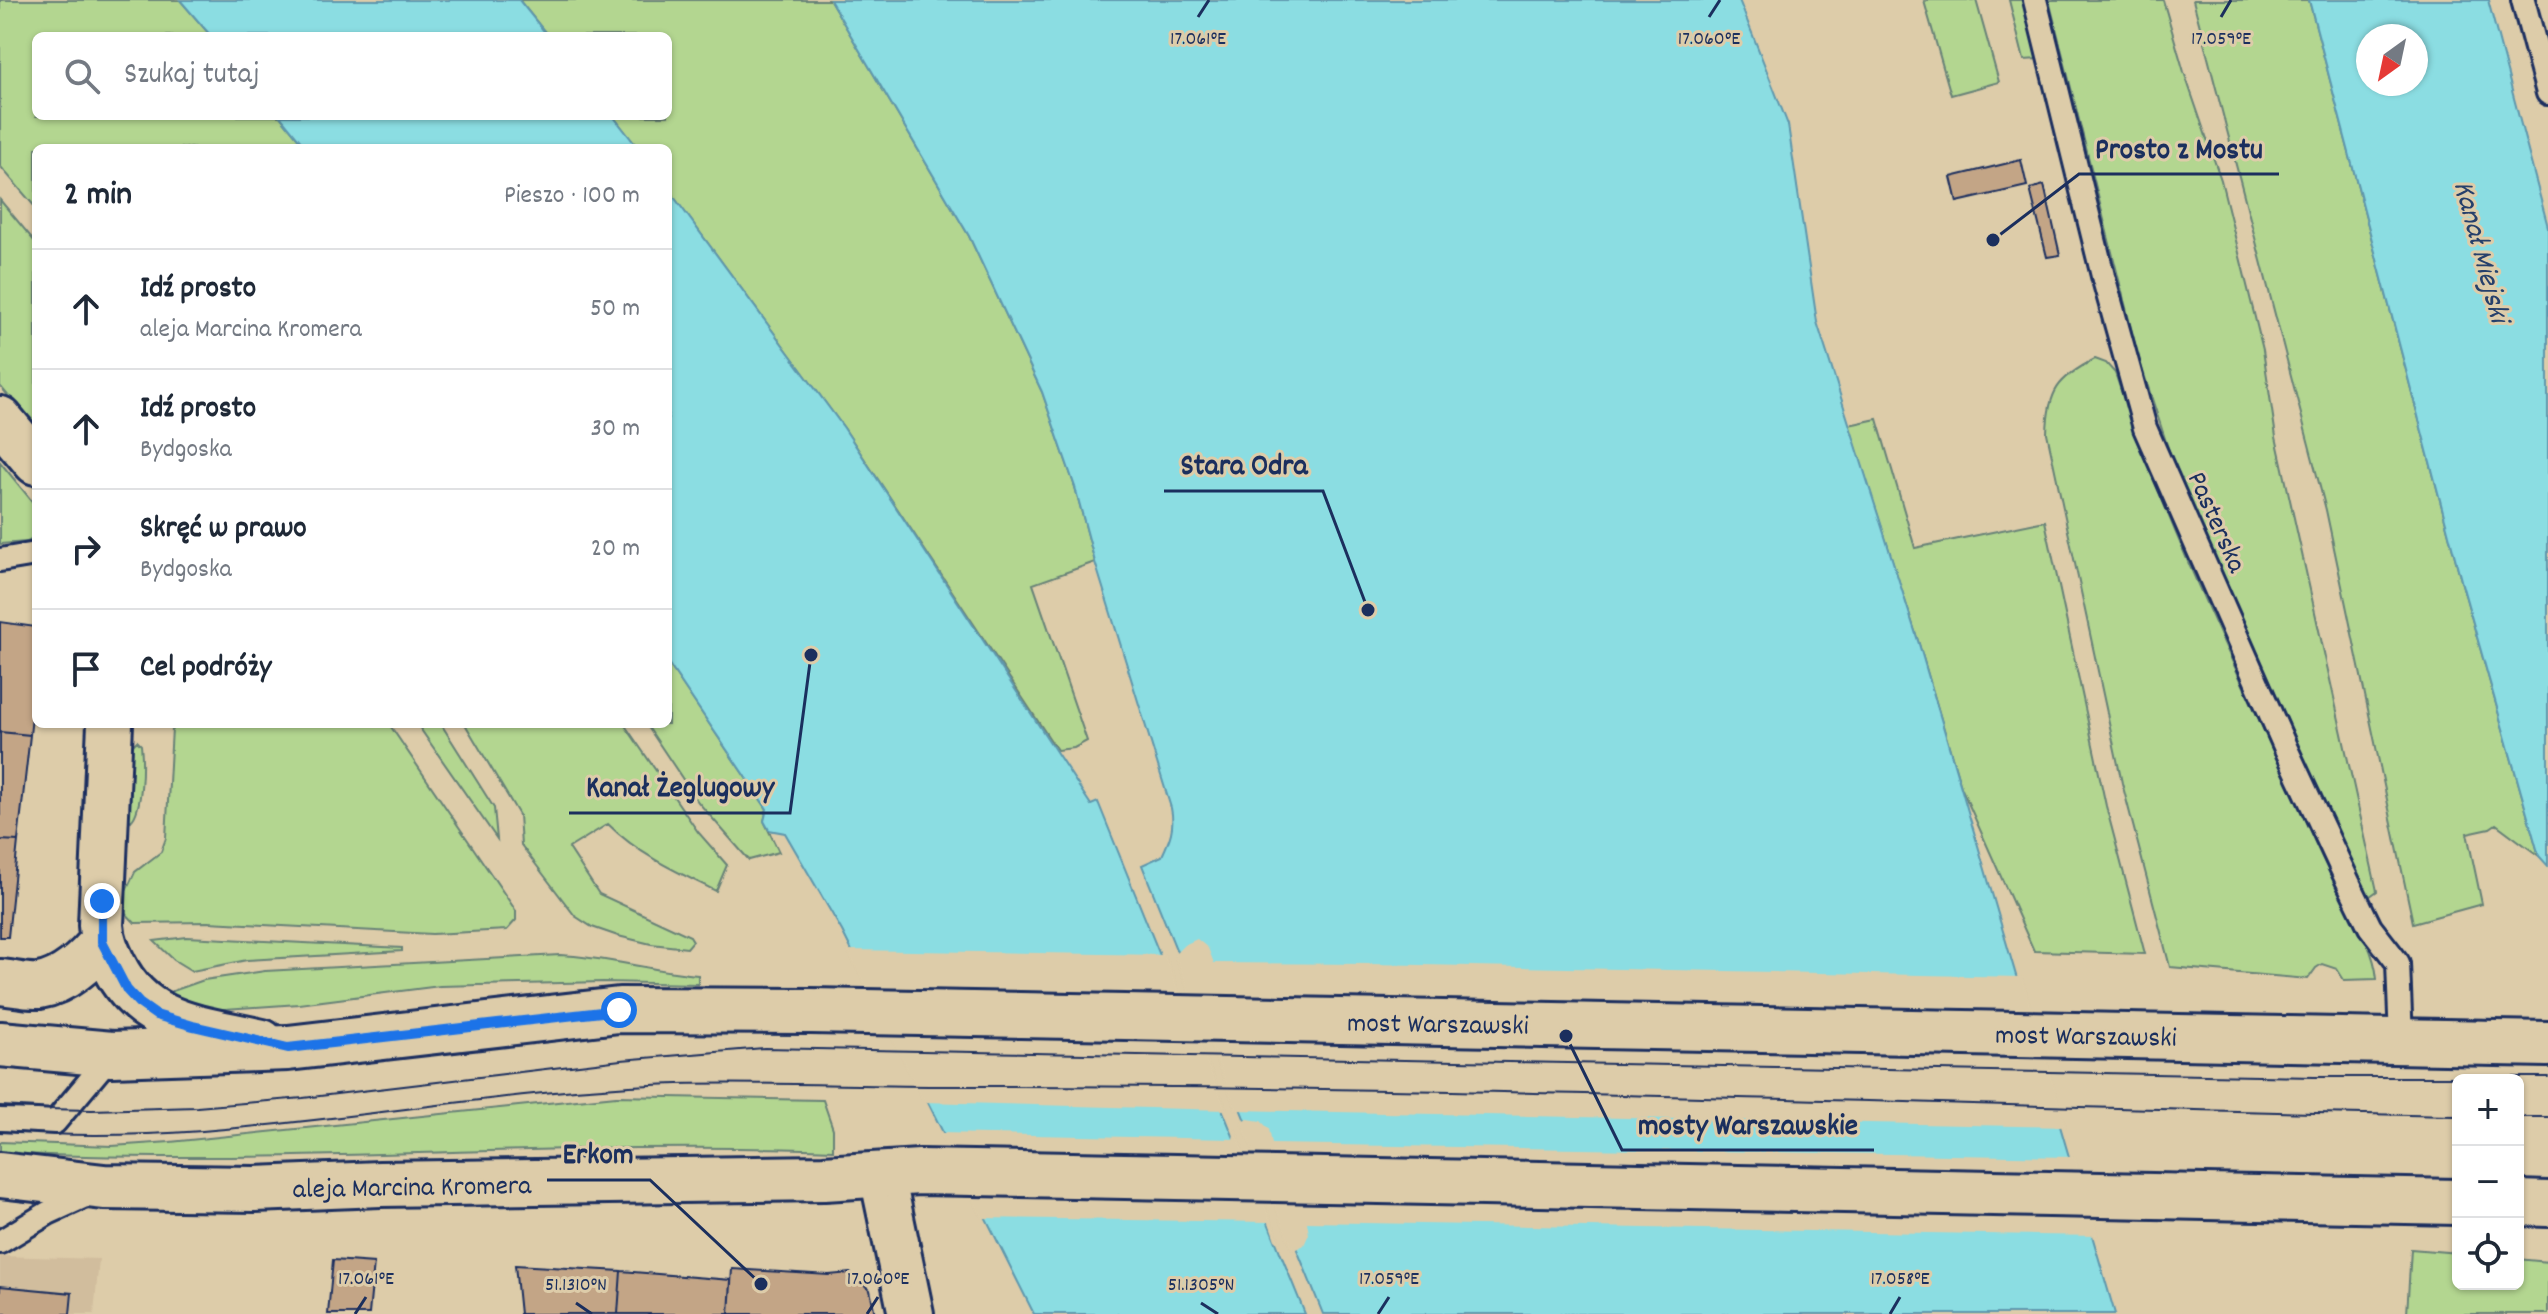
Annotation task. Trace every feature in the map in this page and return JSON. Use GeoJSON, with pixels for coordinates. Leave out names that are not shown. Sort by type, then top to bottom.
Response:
{"type":"FeatureCollection","features":[{"type":"Feature","properties":{"kind":"main road"},"geometry":{"type":"LineString","coordinates":[[0,419],[32,457]]}},
{"type":"Feature","properties":{"kind":"main road"},"geometry":{"type":"LineString","coordinates":[[110,728],[102,870],[102,942],[127,990],[156,1015],[288,1048]]}},
{"type":"Feature","properties":{"kind":"main road"},"geometry":{"type":"LineString","coordinates":[[0,982],[39,986],[65,976],[89,958],[102,942]]}},
{"type":"Feature","properties":{"kind":"main road","name":"most Warszawski"},"geometry":{"type":"LineString","coordinates":[[288,1048],[619,1010],[2543,1043]]}},
{"type":"Feature","properties":{"kind":"main road"},"geometry":{"type":"LineString","coordinates":[[0,1044],[112,1054],[288,1048]]}},
{"type":"Feature","properties":{"kind":"main road"},"geometry":{"type":"LineString","coordinates":[[911,1314],[901,1174],[2452,1202]]}},
{"type":"Feature","properties":{"kind":"main road","name":"aleja Marcina Kromera"},"geometry":{"type":"LineString","coordinates":[[0,1175],[104,1187],[255,1189],[901,1174]]}},
{"type":"Feature","properties":{"kind":"main road"},"geometry":{"type":"LineString","coordinates":[[2524,1203],[2548,1204]]}},
{"type":"Feature","properties":{"kind":"lane","name":"Pasterska"},"geometry":{"type":"LineString","coordinates":[[2035,0],[2103,276],[2145,428],[2349,884],[2370,927],[2398,963],[2401,1041]]}},
{"type":"Feature","properties":{"kind":"lane"},"geometry":{"type":"LineString","coordinates":[[2523,0],[2548,93]]}},
{"type":"Feature","properties":{"kind":"lane"},"geometry":{"type":"LineString","coordinates":[[0,560],[32,555]]}},
{"type":"Feature","properties":{"kind":"lane"},"geometry":{"type":"LineString","coordinates":[[0,1119],[55,1122],[112,1054]]}},
{"type":"Feature","properties":{"kind":"lane"},"geometry":{"type":"LineString","coordinates":[[0,1242],[48,1213],[104,1187]]}},
{"type":"Feature","properties":{"kind":"shaded area"},"geometry":{"type":"Polygon","coordinates":[[[0,1256],[99,1259],[94,1314],[0,1314],[0,1256]]]}},
{"type":"Feature","properties":{"kind":"green space"},"geometry":{"type":"Polygon","coordinates":[[[0,0],[180,0],[208,32],[32,32],[32,120],[283,120],[303,144],[32,144],[32,203],[0,166],[0,0]]]}},
{"type":"Feature","properties":{"kind":"green space"},"geometry":{"type":"Polygon","coordinates":[[[519,0],[830,0],[969,236],[1042,392],[1075,487],[1095,562],[1033,584],[1087,741],[1074,748],[1057,750],[844,428],[672,194],[672,144],[635,144],[616,120],[672,120],[672,32],[545,32],[519,0]]]}},
{"type":"Feature","properties":{"kind":"green space"},"geometry":{"type":"Polygon","coordinates":[[[1976,0],[1999,82],[1951,95],[1924,1],[1976,0]]]}},
{"type":"Feature","properties":{"kind":"green space"},"geometry":{"type":"Polygon","coordinates":[[[2009,0],[2023,0],[2038,59],[2024,60],[2009,0]]]}},
{"type":"Feature","properties":{"kind":"green space"},"geometry":{"type":"Polygon","coordinates":[[[2049,0],[2163,0],[2221,180],[2263,350],[2276,437],[2377,891],[2366,899],[2171,457],[2138,356],[2049,0]]]}},
{"type":"Feature","properties":{"kind":"green space"},"geometry":{"type":"Polygon","coordinates":[[[2193,0],[2309,0],[2462,584],[2539,856],[2496,824],[2467,833],[2482,904],[2413,923],[2326,510],[2193,0]]]}},
{"type":"Feature","properties":{"kind":"green space"},"geometry":{"type":"Polygon","coordinates":[[[0,200],[32,238],[32,424],[0,386],[0,200]]]}},
{"type":"Feature","properties":{"kind":"green space"},"geometry":{"type":"Polygon","coordinates":[[[2095,359],[2106,363],[2115,373],[2156,484],[2202,593],[2322,857],[2367,942],[2377,979],[2344,980],[2337,969],[2322,964],[2308,979],[2170,967],[2122,783],[2047,433],[2050,406],[2058,387],[2072,373],[2095,359]]]}},
{"type":"Feature","properties":{"kind":"green space"},"geometry":{"type":"Polygon","coordinates":[[[1877,419],[1915,548],[2045,521],[2106,806],[2145,954],[2034,951],[1961,787],[1849,425],[1877,419]]]}},
{"type":"Feature","properties":{"kind":"green space"},"geometry":{"type":"Polygon","coordinates":[[[0,462],[32,501],[32,539],[0,544],[0,462]]]}},
{"type":"Feature","properties":{"kind":"green space"},"geometry":{"type":"Polygon","coordinates":[[[672,669],[767,809],[764,821],[779,852],[749,860],[698,802],[649,728],[672,728],[672,669]]]}},
{"type":"Feature","properties":{"kind":"green space"},"geometry":{"type":"Polygon","coordinates":[[[172,728],[392,728],[516,911],[516,920],[507,930],[432,934],[208,922],[135,923],[119,906],[135,872],[161,852],[166,838],[172,728]]]}},
{"type":"Feature","properties":{"kind":"green space"},"geometry":{"type":"Polygon","coordinates":[[[420,728],[444,728],[494,808],[497,839],[420,728]]]}},
{"type":"Feature","properties":{"kind":"green space"},"geometry":{"type":"Polygon","coordinates":[[[467,728],[627,728],[698,832],[727,865],[716,891],[646,854],[608,824],[569,848],[599,894],[690,936],[693,941],[687,948],[651,944],[592,927],[575,916],[521,845],[519,815],[467,728]]]}},
{"type":"Feature","properties":{"kind":"green space"},"geometry":{"type":"Polygon","coordinates":[[[137,741],[141,745],[141,785],[138,807],[131,821],[127,819],[131,747],[137,741]]]}},
{"type":"Feature","properties":{"kind":"green space"},"geometry":{"type":"Polygon","coordinates":[[[187,937],[402,948],[402,951],[247,960],[192,971],[174,960],[154,941],[187,937]]]}},
{"type":"Feature","properties":{"kind":"green space"},"geometry":{"type":"Polygon","coordinates":[[[560,955],[698,975],[698,984],[603,982],[440,986],[299,1004],[210,1010],[193,1008],[167,993],[204,980],[265,971],[560,955]]]}},
{"type":"Feature","properties":{"kind":"green space"},"geometry":{"type":"Polygon","coordinates":[[[616,1096],[823,1100],[833,1129],[833,1150],[625,1148],[208,1157],[0,1153],[0,1142],[112,1146],[170,1142],[616,1096]]]}},
{"type":"Feature","properties":{"kind":"green space"},"geometry":{"type":"Polygon","coordinates":[[[2411,1249],[2452,1252],[2452,1290],[2524,1290],[2524,1260],[2548,1262],[2548,1314],[2407,1314],[2411,1249]]]}},
{"type":"Feature","properties":{"kind":"water"},"geometry":{"type":"Polygon","coordinates":[[[180,0],[519,0],[545,32],[208,32],[180,0]]]}},
{"type":"Feature","properties":{"kind":"water"},"geometry":{"type":"Polygon","coordinates":[[[830,0],[1739,0],[1788,125],[1817,322],[1919,644],[2115,1314],[1323,1314],[1142,865],[1162,856],[1171,833],[1171,808],[1075,487],[1042,392],[969,236],[830,0]]]}},
{"type":"Feature","properties":{"kind":"water","name":"Kanał Miejski"},"geometry":{"type":"Polygon","coordinates":[[[2309,0],[2488,0],[2548,227],[2548,866],[2539,856],[2462,584],[2309,0]]]}},
{"type":"Feature","properties":{"kind":"water"},"geometry":{"type":"Polygon","coordinates":[[[283,120],[616,120],[635,144],[303,144],[283,120]]]}},
{"type":"Feature","properties":{"kind":"water"},"geometry":{"type":"Polygon","coordinates":[[[672,194],[844,428],[1091,805],[1098,802],[1305,1314],[1034,1314],[842,931],[785,833],[769,830],[764,821],[767,809],[672,669],[672,194]]]}},
{"type":"Feature","properties":{"kind":"pier"},"geometry":{"type":"Polygon","coordinates":[[[1197,939],[1208,948],[1214,963],[2022,977],[2066,1127],[1236,1110],[1174,955],[1184,945],[1197,939]]]}},
{"type":"Feature","properties":{"kind":"pier"},"geometry":{"type":"Polygon","coordinates":[[[847,950],[1165,955],[1227,1110],[924,1102],[847,950]]]}},
{"type":"Feature","properties":{"kind":"pier"},"geometry":{"type":"Polygon","coordinates":[[[1248,1119],[1261,1121],[1269,1129],[1272,1144],[2075,1157],[2098,1236],[1307,1222],[1309,1234],[1304,1245],[1292,1249],[1241,1122],[1248,1119]]]}},
{"type":"Feature","properties":{"kind":"pier"},"geometry":{"type":"Polygon","coordinates":[[[1235,1129],[1281,1244],[1275,1240],[1269,1222],[982,1218],[939,1133],[1233,1139],[1235,1129]]]}},
{"type":"Feature","properties":{"kind":"building"},"geometry":{"type":"Polygon","coordinates":[[[2021,160],[2027,186],[1957,202],[1951,177],[2021,160]]]}},
{"type":"Feature","properties":{"kind":"building"},"geometry":{"type":"Polygon","coordinates":[[[2044,185],[2060,255],[2047,257],[2030,189],[2044,185]]]}},
{"type":"Feature","properties":{"kind":"building"},"geometry":{"type":"Polygon","coordinates":[[[0,622],[32,626],[30,735],[0,732],[0,622]]]}},
{"type":"Feature","properties":{"kind":"building"},"geometry":{"type":"Polygon","coordinates":[[[0,732],[30,735],[18,841],[0,840],[0,732]]]}},
{"type":"Feature","properties":{"kind":"building"},"geometry":{"type":"Polygon","coordinates":[[[0,840],[18,841],[8,937],[0,937],[0,840]]]}},
{"type":"Feature","properties":{"kind":"building"},"geometry":{"type":"Polygon","coordinates":[[[333,1260],[374,1263],[369,1314],[328,1314],[333,1260]]]}},
{"type":"Feature","properties":{"kind":"building"},"geometry":{"type":"Polygon","coordinates":[[[515,1265],[621,1271],[618,1314],[520,1314],[515,1265]]]}},
{"type":"Feature","properties":{"kind":"building"},"geometry":{"type":"Polygon","coordinates":[[[732,1269],[829,1275],[850,1273],[870,1290],[875,1314],[729,1314],[732,1269]]]}},
{"type":"Feature","properties":{"kind":"building"},"geometry":{"type":"Polygon","coordinates":[[[621,1271],[731,1280],[729,1314],[618,1314],[621,1271]]]}},
{"type":"Feature","properties":{"kind":"building"},"geometry":{"type":"Polygon","coordinates":[[[0,1286],[72,1293],[70,1314],[0,1314],[0,1286]]]}},
{"type":"Feature","properties":{"kind":"tram line"},"geometry":{"type":"LineString","coordinates":[[0,1108],[92,1110],[197,1107],[303,1098],[621,1060],[764,1048],[2314,1077],[2548,1077]]}},
{"type":"Feature","properties":{"kind":"tram line"},"geometry":{"type":"LineString","coordinates":[[0,1131],[85,1135],[170,1133],[508,1097],[678,1084],[1327,1089],[2452,1116]]}},
{"type":"Feature","properties":{"kind":"tram line"},"geometry":{"type":"LineString","coordinates":[[2524,1117],[2548,1117]]}},
{"type":"Feature","properties":{"kind":"place","name":"Prosto z Mostu"},"geometry":{"type":"Point","coordinates":[1993,240]}},
{"type":"Feature","properties":{"kind":"place","name":"Stara Odra"},"geometry":{"type":"Point","coordinates":[1368,610]}},
{"type":"Feature","properties":{"kind":"place","name":"Kanał Żeglugowy"},"geometry":{"type":"Point","coordinates":[811,655]}},
{"type":"Feature","properties":{"kind":"place","name":"mosty Warszawskie"},"geometry":{"type":"Point","coordinates":[1566,1036]}},
{"type":"Feature","properties":{"kind":"place","name":"Erkom"},"geometry":{"type":"Point","coordinates":[761,1284]}},
{"type":"Feature","properties":{"kind":"route"},"geometry":{"type":"LineString","coordinates":[[102,901],[102,942],[127,990],[139,1003],[156,1015],[288,1048],[619,1010]]}}]}
